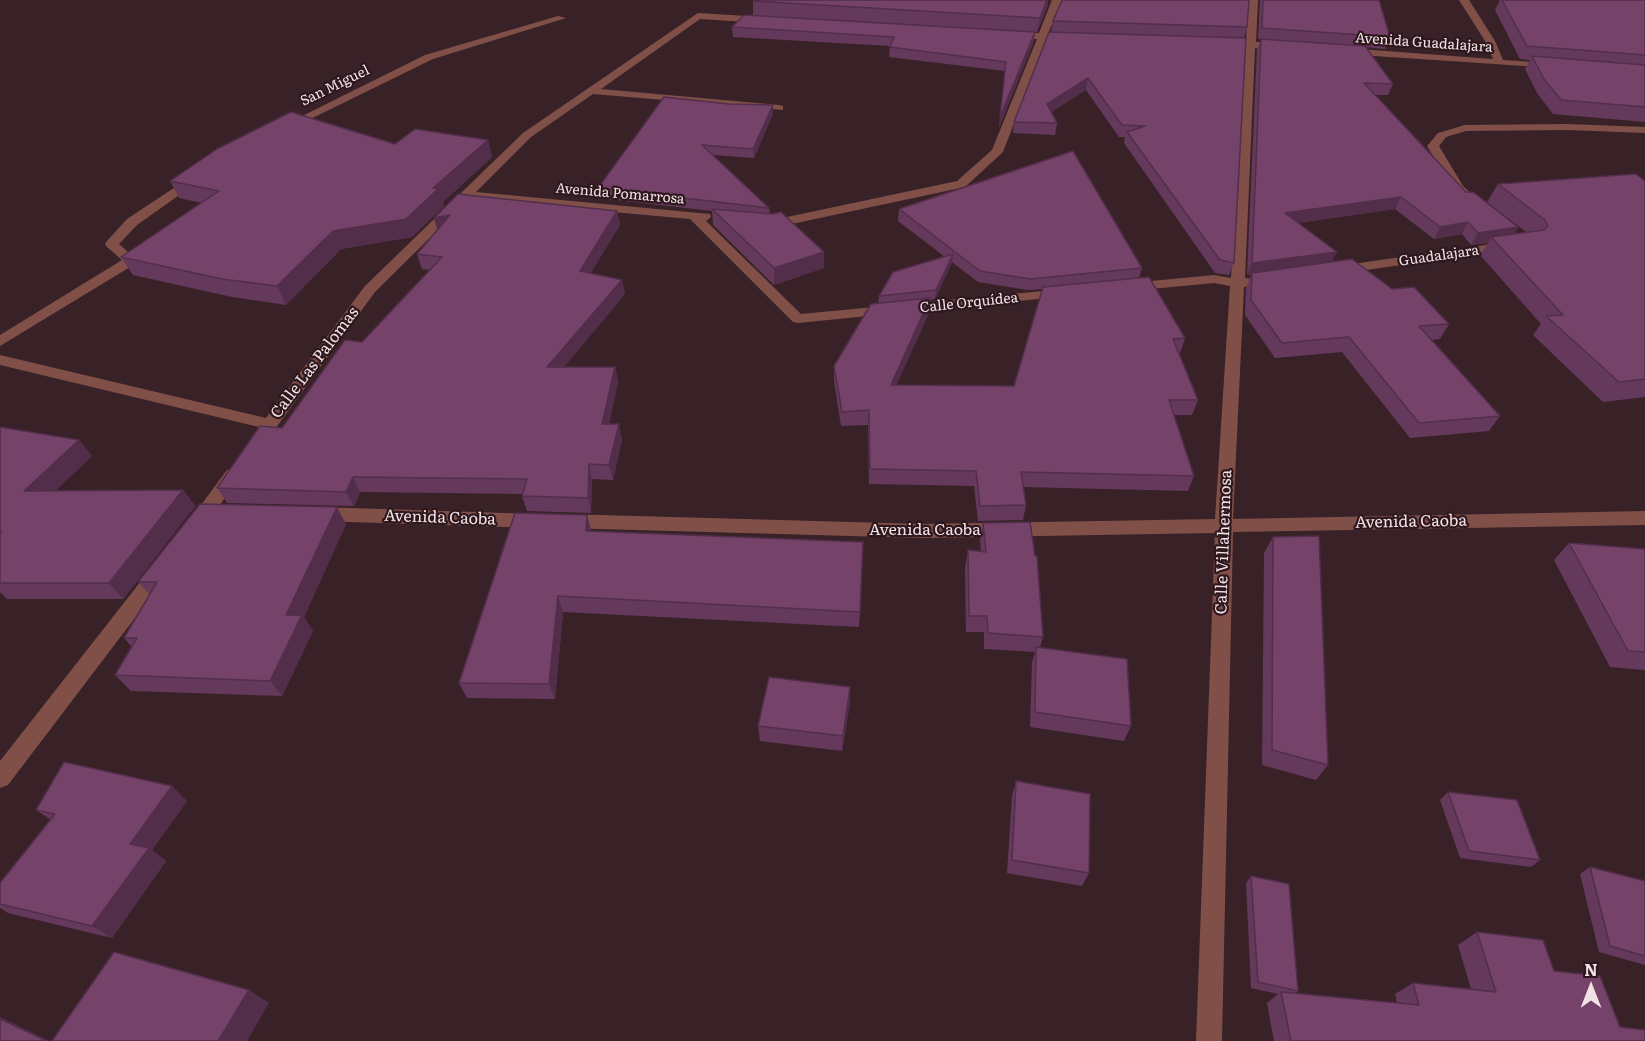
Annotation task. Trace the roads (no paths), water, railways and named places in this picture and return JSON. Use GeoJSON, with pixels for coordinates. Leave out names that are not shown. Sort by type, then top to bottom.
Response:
{"type":"FeatureCollection","features":[{"type":"Feature","properties":{"kind":"street"},"geometry":{"type":"LineString","coordinates":[[750,222],[773,224],[961,184],[997,152],[1057,0]]}},
{"type":"Feature","properties":{"kind":"street","name":"Calle Villahermosa"},"geometry":{"type":"LineString","coordinates":[[1209,1041],[1224,525],[1252,0]]}},
{"type":"Feature","properties":{"kind":"street"},"geometry":{"type":"LineString","coordinates":[[1464,0],[1490,41],[1500,63]]}},
{"type":"Feature","properties":{"kind":"street","name":"Calle Las Palomas"},"geometry":{"type":"LineString","coordinates":[[192,530],[370,289],[527,135],[698,16],[770,21]]}},
{"type":"Feature","properties":{"kind":"street","name":"San Miguel"},"geometry":{"type":"LineString","coordinates":[[269,135],[429,57],[561,18]]}},
{"type":"Feature","properties":{"kind":"street"},"geometry":{"type":"LineString","coordinates":[[996,34],[1078,38]]}},
{"type":"Feature","properties":{"kind":"street"},"geometry":{"type":"LineString","coordinates":[[1216,43],[1298,47]]}},
{"type":"Feature","properties":{"kind":"street","name":"Avenida Guadalajara"},"geometry":{"type":"LineString","coordinates":[[1334,50],[1556,67]]}},
{"type":"Feature","properties":{"kind":"street"},"geometry":{"type":"LineString","coordinates":[[593,91],[779,108]]}},
{"type":"Feature","properties":{"kind":"street"},"geometry":{"type":"LineString","coordinates":[[1475,202],[1458,188],[1433,146],[1442,135],[1465,128],[1567,127],[1645,130]]}},
{"type":"Feature","properties":{"kind":"street"},"geometry":{"type":"LineString","coordinates":[[0,341],[130,261],[112,244],[132,222],[209,169]]}},
{"type":"Feature","properties":{"kind":"street","name":"Avenida Pomarrosa"},"geometry":{"type":"LineString","coordinates":[[465,195],[717,218]]}},
{"type":"Feature","properties":{"kind":"street","name":"Calle Orquídea"},"geometry":{"type":"LineString","coordinates":[[694,216],[798,319],[1075,292]]}},
{"type":"Feature","properties":{"kind":"street","name":"Guadalajara"},"geometry":{"type":"LineString","coordinates":[[1325,272],[1527,243]]}},
{"type":"Feature","properties":{"kind":"street"},"geometry":{"type":"LineString","coordinates":[[1121,288],[1214,279],[1238,283],[1259,281]]}},
{"type":"Feature","properties":{"kind":"street"},"geometry":{"type":"LineString","coordinates":[[0,360],[270,424]]}},
{"type":"Feature","properties":{"kind":"street"},"geometry":{"type":"LineString","coordinates":[[206,511],[230,512]]}},
{"type":"Feature","properties":{"kind":"street","name":"Avenida Caoba"},"geometry":{"type":"LineString","coordinates":[[302,514],[922,531],[1645,518]]}},
{"type":"Feature","properties":{"kind":"street"},"geometry":{"type":"LineString","coordinates":[[0,778],[170,557]]}}]}
